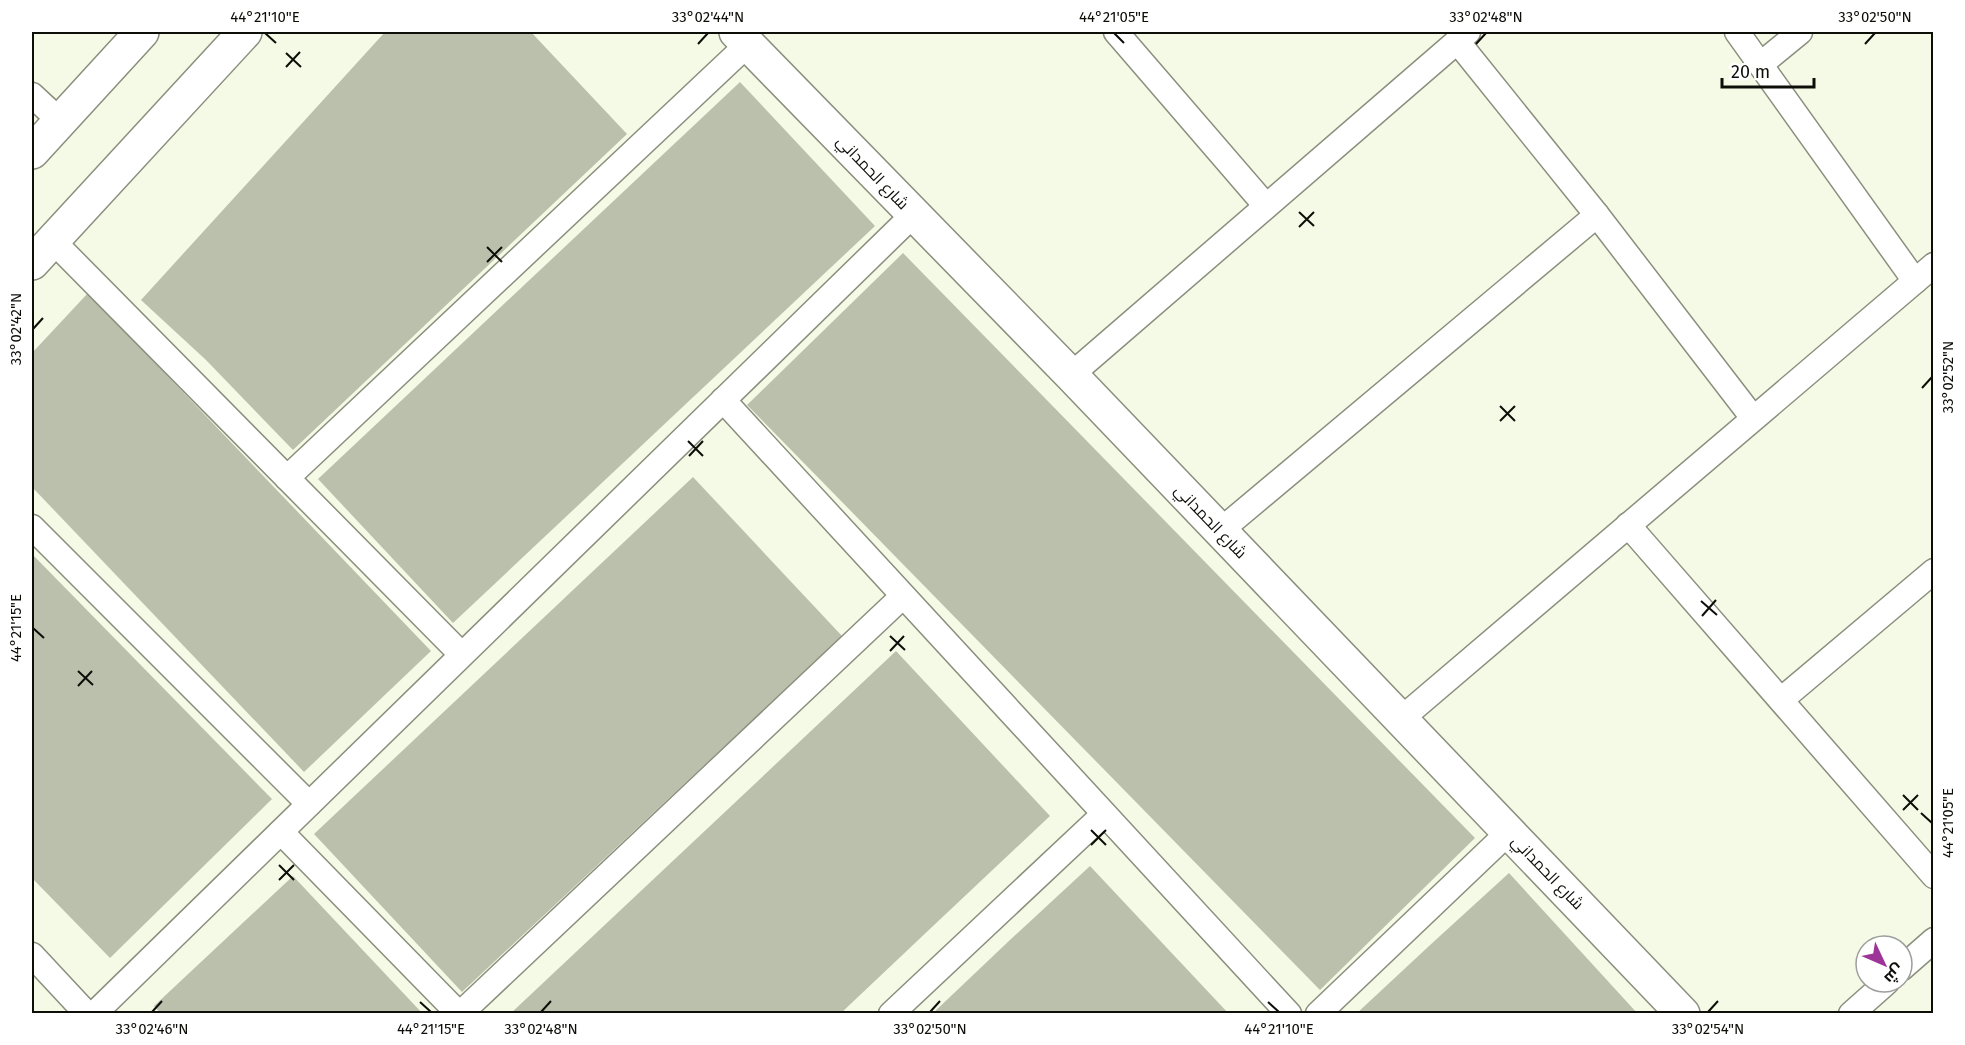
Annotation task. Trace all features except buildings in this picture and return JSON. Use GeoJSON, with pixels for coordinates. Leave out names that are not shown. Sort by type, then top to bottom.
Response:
{"type":"FeatureCollection","features":[{"type":"Feature","properties":{"kind":"street"},"geometry":{"type":"LineString","coordinates":[[32,152],[142,32]]}},
{"type":"Feature","properties":{"kind":"street"},"geometry":{"type":"LineString","coordinates":[[245,32],[42,251],[287,478],[462,654]]}},
{"type":"Feature","properties":{"kind":"street"},"geometry":{"type":"LineString","coordinates":[[1116,32],[1266,206]]}},
{"type":"Feature","properties":{"kind":"street"},"geometry":{"type":"LineString","coordinates":[[1737,32],[1915,281]]}},
{"type":"Feature","properties":{"kind":"street"},"geometry":{"type":"LineString","coordinates":[[1761,64],[1800,32]]}},
{"type":"Feature","properties":{"kind":"street"},"geometry":{"type":"LineString","coordinates":[[1071,375],[1463,36],[1753,418]]}},
{"type":"Feature","properties":{"kind":"street"},"geometry":{"type":"LineString","coordinates":[[287,478],[742,38]]}},
{"type":"Feature","properties":{"kind":"street","name":"شارع الحمداني"},"geometry":{"type":"LineString","coordinates":[[742,38],[1071,375],[1683,1014]]}},
{"type":"Feature","properties":{"kind":"street"},"geometry":{"type":"LineString","coordinates":[[32,95],[60,121]]}},
{"type":"Feature","properties":{"kind":"street"},"geometry":{"type":"LineString","coordinates":[[94,1014],[914,214]]}},
{"type":"Feature","properties":{"kind":"street"},"geometry":{"type":"LineString","coordinates":[[1220,531],[1597,215]]}},
{"type":"Feature","properties":{"kind":"street"},"geometry":{"type":"LineString","coordinates":[[1401,718],[1934,265]]}},
{"type":"Feature","properties":{"kind":"street"},"geometry":{"type":"LineString","coordinates":[[723,400],[1289,1014]]}},
{"type":"Feature","properties":{"kind":"street"},"geometry":{"type":"LineString","coordinates":[[1628,525],[1934,876]]}},
{"type":"Feature","properties":{"kind":"street"},"geometry":{"type":"LineString","coordinates":[[32,527],[309,804]]}},
{"type":"Feature","properties":{"kind":"street"},"geometry":{"type":"LineString","coordinates":[[1780,700],[1934,571]]}},
{"type":"Feature","properties":{"kind":"street"},"geometry":{"type":"LineString","coordinates":[[280,832],[459,1014],[903,596]]}},
{"type":"Feature","properties":{"kind":"street"},"geometry":{"type":"LineString","coordinates":[[891,1014],[1104,814]]}},
{"type":"Feature","properties":{"kind":"street"},"geometry":{"type":"LineString","coordinates":[[1317,1014],[1510,831]]}},
{"type":"Feature","properties":{"kind":"street"},"geometry":{"type":"LineString","coordinates":[[1914,958],[1934,940]]}},
{"type":"Feature","properties":{"kind":"street"},"geometry":{"type":"LineString","coordinates":[[32,955],[87,1014]]}},
{"type":"Feature","properties":{"kind":"street"},"geometry":{"type":"LineString","coordinates":[[1851,1014],[1874,994]]}}]}
